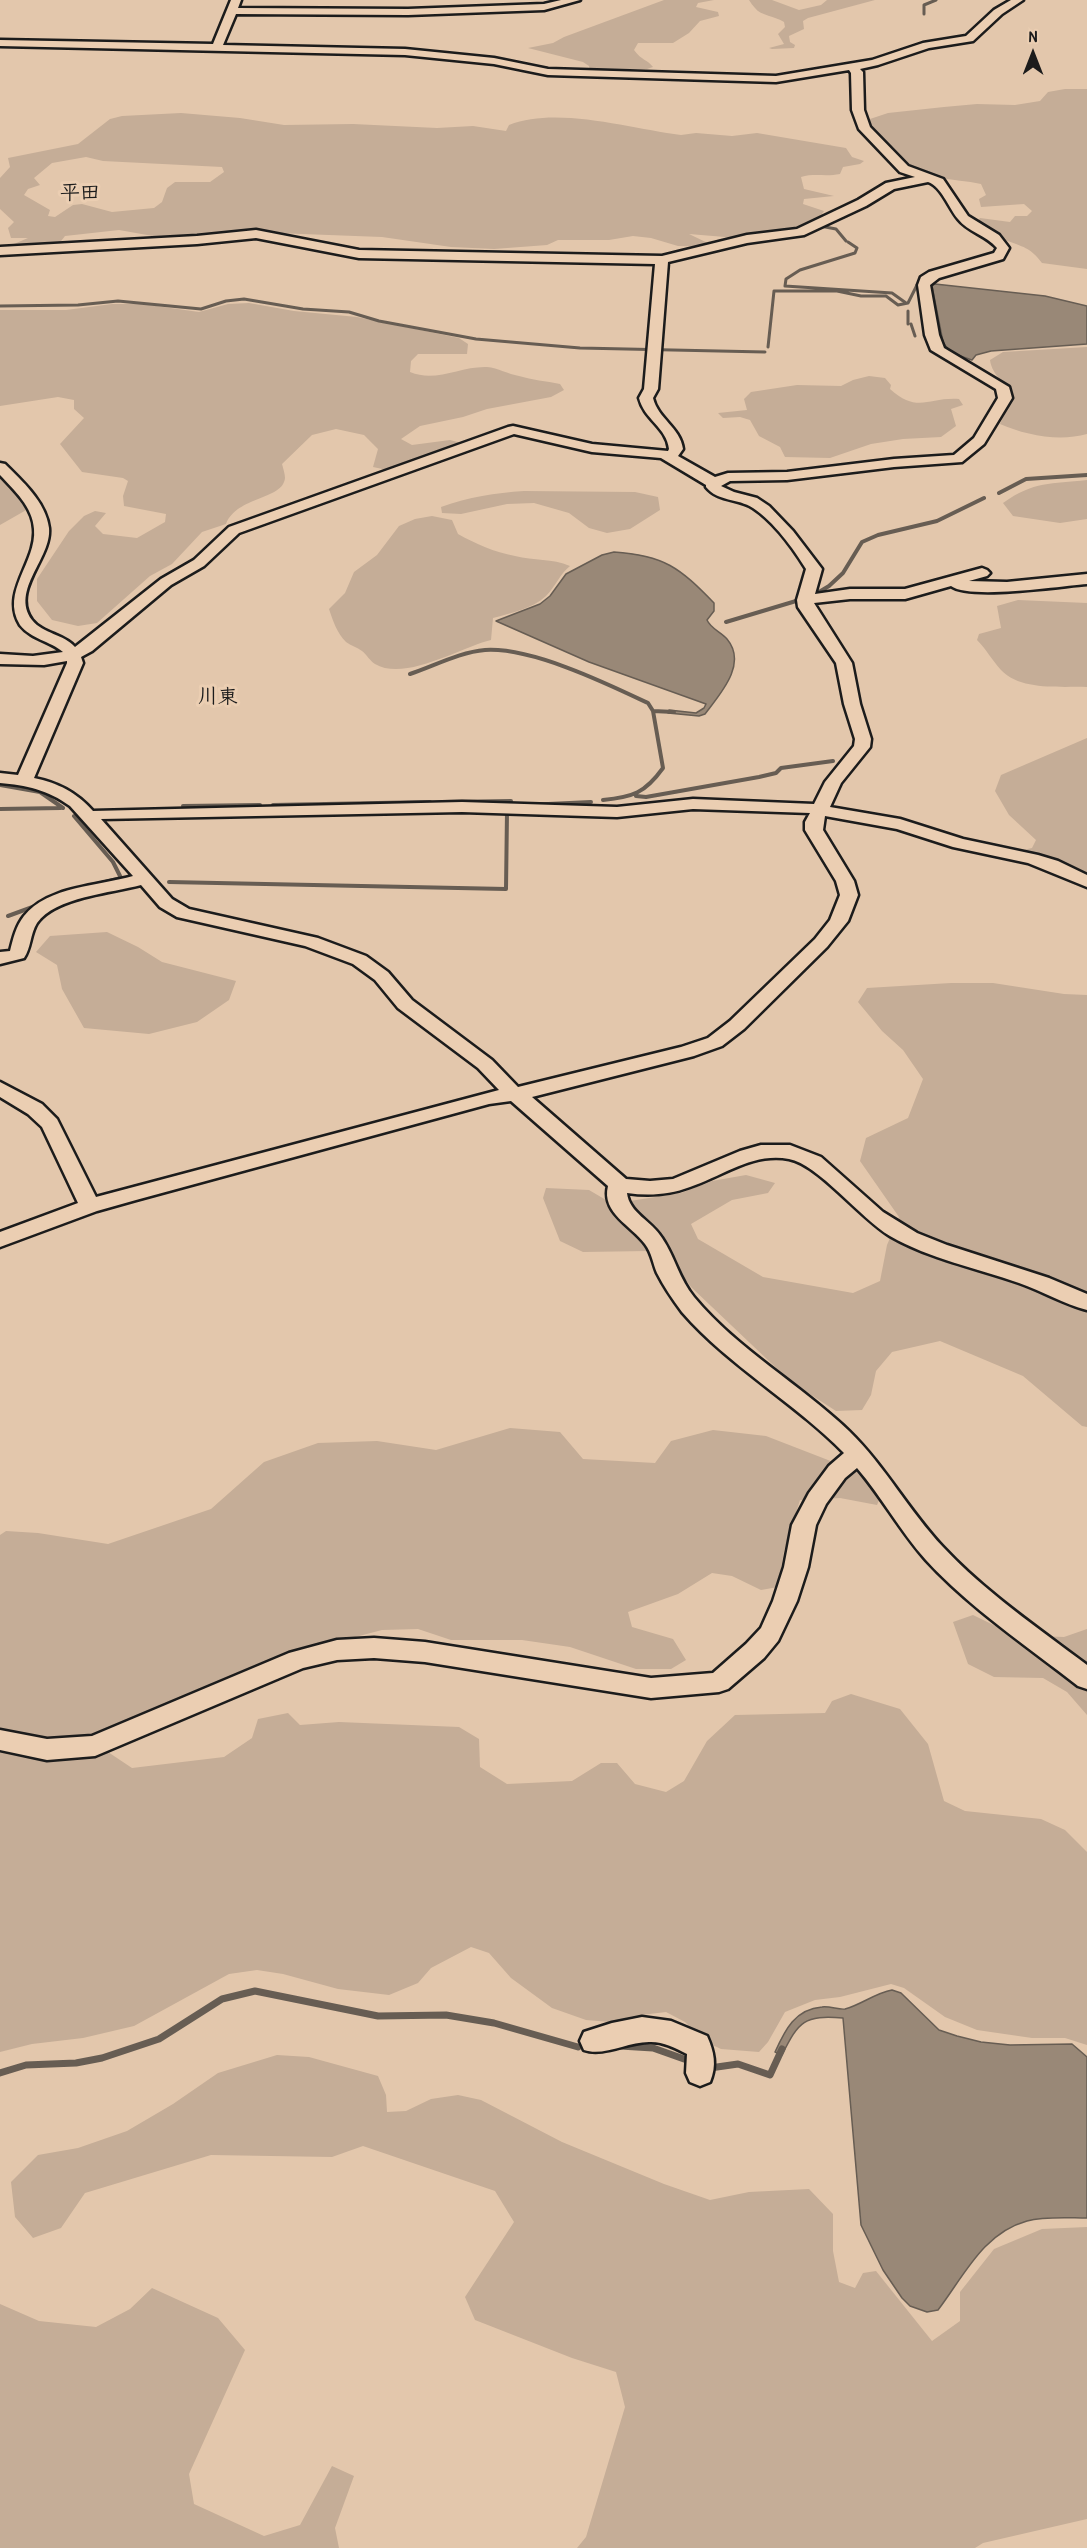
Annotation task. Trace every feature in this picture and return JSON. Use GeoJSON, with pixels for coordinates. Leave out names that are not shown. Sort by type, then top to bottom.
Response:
{"type":"FeatureCollection","features":[{"type":"Feature","properties":{"kind":"street"},"geometry":{"type":"LineString","coordinates":[[217,47],[234,5],[415,12],[543,7],[575,0]]}},
{"type":"Feature","properties":{"kind":"street"},"geometry":{"type":"LineString","coordinates":[[0,43],[405,52],[494,61],[548,72],[776,79],[874,63],[927,45],[969,39],[998,12],[1018,0]]}},
{"type":"Feature","properties":{"kind":"street"},"geometry":{"type":"LineString","coordinates":[[714,483],[728,477],[787,476],[886,464],[950,461],[963,457],[979,441],[1005,398],[1002,387],[993,380],[938,350],[932,335],[924,285],[926,280],[934,275],[999,256],[1003,248],[995,238],[964,219],[939,182],[904,169],[860,123],[857,72],[852,67]]}},
{"type":"Feature","properties":{"kind":"street"},"geometry":{"type":"LineString","coordinates":[[0,251],[126,241],[197,240],[250,234],[287,238],[332,250],[359,254],[662,260],[747,239],[800,232],[862,203],[890,186],[925,178]]}},
{"type":"Feature","properties":{"kind":"street"},"geometry":{"type":"LineString","coordinates":[[662,260],[651,389],[646,398],[650,414],[669,429],[675,437],[676,449],[672,456]]}},
{"type":"Feature","properties":{"kind":"street"},"geometry":{"type":"LineString","coordinates":[[0,659],[45,662],[75,655],[166,582],[199,563],[234,530],[513,430],[592,448],[672,456],[714,483]]}},
{"type":"Feature","properties":{"kind":"street"},"geometry":{"type":"LineString","coordinates":[[0,467],[38,512],[41,526],[42,537],[39,548],[20,585],[21,615],[40,635],[66,645],[75,655],[75,663],[25,779]]}},
{"type":"Feature","properties":{"kind":"street"},"geometry":{"type":"LineString","coordinates":[[0,1240],[90,1206],[512,1094],[687,1052],[714,1042],[737,1025],[821,943],[839,921],[849,895],[845,881],[814,830],[814,822],[833,782],[862,747],[863,739],[852,704],[844,663],[806,607],[805,600],[814,576],[814,568],[810,561],[765,510],[746,500],[718,492],[713,487],[714,483]]}},
{"type":"Feature","properties":{"kind":"street"},"geometry":{"type":"LineString","coordinates":[[805,600],[850,594],[905,594],[982,573]]}},
{"type":"Feature","properties":{"kind":"street"},"geometry":{"type":"LineString","coordinates":[[945,584],[979,588],[1035,586],[1087,579]]}},
{"type":"Feature","properties":{"kind":"street"},"geometry":{"type":"LineString","coordinates":[[0,778],[25,779],[63,792],[89,817],[142,879],[166,903],[183,913],[328,947],[359,960],[379,973],[409,1007],[501,1078],[512,1094],[525,1101],[619,1184],[635,1188],[659,1188],[681,1184],[750,1153],[771,1150],[791,1152],[814,1161],[877,1218],[905,1236],[938,1250],[1056,1287],[1087,1303]]}},
{"type":"Feature","properties":{"kind":"street"},"geometry":{"type":"LineString","coordinates":[[89,817],[100,814],[232,810],[439,808],[617,812],[693,804],[819,810],[900,824],[958,843],[1032,859],[1052,865],[1087,882]]}},
{"type":"Feature","properties":{"kind":"street"},"geometry":{"type":"LineString","coordinates":[[0,958],[18,954],[28,924],[34,916],[46,908],[90,890],[142,879]]}},
{"type":"Feature","properties":{"kind":"street"},"geometry":{"type":"LineString","coordinates":[[0,1088],[35,1110],[50,1124],[90,1206]]}},
{"type":"Feature","properties":{"kind":"street"},"geometry":{"type":"LineString","coordinates":[[619,1184],[616,1191],[617,1201],[627,1215],[652,1237],[678,1292],[701,1318],[831,1427],[858,1454],[886,1486],[944,1564],[1087,1679]]}},
{"type":"Feature","properties":{"kind":"street"},"geometry":{"type":"LineString","coordinates":[[0,1740],[36,1750],[70,1751],[95,1746],[298,1660],[337,1650],[374,1648],[425,1652],[651,1688],[719,1682],[755,1651],[770,1634],[785,1601],[796,1568],[804,1525],[817,1499],[837,1472],[858,1454]]}},
{"type":"Feature","properties":{"kind":"street"},"geometry":{"type":"LineString","coordinates":[[594,2041],[617,2034],[648,2030],[669,2032],[697,2045],[701,2054],[700,2073]]}},
{"type":"Feature","properties":{"kind":"shaded area"},"geometry":{"type":"Polygon","coordinates":[[[664,0],[714,0],[698,3],[696,7],[718,12],[719,16],[700,21],[689,33],[673,43],[638,43],[634,50],[653,67],[590,70],[589,66],[583,62],[528,48],[553,43],[664,0]]]}},
{"type":"Feature","properties":{"kind":"shaded area"},"geometry":{"type":"Polygon","coordinates":[[[749,0],[772,0],[799,10],[821,5],[827,0],[875,0],[808,18],[803,21],[804,29],[789,36],[790,42],[795,45],[794,48],[772,49],[769,48],[784,44],[778,34],[785,27],[784,22],[761,13],[749,0]]]}},
{"type":"Feature","properties":{"kind":"shaded area"},"geometry":{"type":"Polygon","coordinates":[[[1087,89],[1087,269],[1042,263],[1026,248],[1001,238],[975,223],[980,218],[1010,222],[1015,216],[1027,216],[1032,211],[1024,204],[981,207],[979,199],[986,195],[981,184],[939,178],[917,171],[900,158],[869,125],[870,119],[888,113],[977,104],[1015,105],[1040,101],[1048,92],[1087,89]]]}},
{"type":"Feature","properties":{"kind":"shaded area"},"geometry":{"type":"Polygon","coordinates":[[[181,113],[240,118],[284,125],[353,124],[437,128],[473,126],[506,131],[509,125],[528,120],[572,118],[681,135],[696,133],[732,136],[757,133],[846,148],[852,157],[864,161],[843,167],[840,174],[801,177],[804,189],[834,196],[804,199],[803,204],[824,211],[819,219],[795,229],[737,238],[689,234],[716,247],[678,246],[651,238],[633,236],[609,240],[558,240],[547,245],[494,249],[451,247],[382,237],[249,232],[208,237],[153,236],[119,230],[65,236],[58,245],[23,247],[14,244],[28,238],[11,238],[8,228],[14,222],[0,209],[0,178],[10,167],[8,158],[78,144],[110,119],[122,116],[181,113]],[[86,157],[52,163],[34,178],[40,185],[28,189],[24,195],[50,210],[48,216],[55,217],[73,205],[82,204],[112,212],[154,208],[162,202],[167,188],[175,182],[210,182],[224,172],[222,167],[103,161],[86,157]]]}},
{"type":"Feature","properties":{"kind":"shaded area"},"geometry":{"type":"Polygon","coordinates":[[[935,284],[1045,296],[1087,306],[1087,344],[991,351],[976,355],[972,360],[959,355],[948,349],[943,342],[932,286],[935,284]]]}},
{"type":"Feature","properties":{"kind":"shaded area"},"geometry":{"type":"Polygon","coordinates":[[[249,303],[294,311],[357,317],[459,338],[468,344],[467,354],[418,354],[411,361],[410,372],[420,375],[439,375],[487,367],[560,384],[564,390],[551,397],[487,409],[463,417],[420,426],[401,439],[412,445],[450,440],[465,444],[387,470],[373,467],[378,449],[364,435],[336,429],[312,435],[282,464],[285,478],[276,491],[240,508],[226,524],[202,532],[172,564],[150,576],[97,623],[78,626],[52,620],[37,601],[37,579],[69,531],[84,516],[95,511],[106,513],[95,526],[103,534],[137,538],[165,522],[166,514],[124,506],[123,496],[128,481],[123,478],[82,472],[60,444],[84,418],[74,409],[74,400],[58,397],[0,406],[0,310],[66,310],[112,304],[142,304],[199,312],[228,304],[249,303]]]}},
{"type":"Feature","properties":{"kind":"shaded area"},"geometry":{"type":"Polygon","coordinates":[[[1087,347],[1087,434],[1065,437],[1042,436],[1000,424],[1011,399],[991,366],[990,360],[1003,352],[1087,347]]]}},
{"type":"Feature","properties":{"kind":"shaded area"},"geometry":{"type":"Polygon","coordinates":[[[869,376],[885,378],[891,385],[890,389],[908,401],[923,403],[959,399],[963,405],[951,409],[956,426],[941,437],[871,444],[830,458],[785,457],[780,447],[759,436],[750,420],[740,417],[723,418],[718,413],[747,410],[744,399],[751,392],[797,385],[841,386],[869,376]]]}},
{"type":"Feature","properties":{"kind":"shaded area"},"geometry":{"type":"Polygon","coordinates":[[[0,473],[28,509],[0,525],[0,473]]]}},
{"type":"Feature","properties":{"kind":"shaded area"},"geometry":{"type":"Polygon","coordinates":[[[1087,480],[1087,519],[1060,523],[1013,516],[1003,503],[1034,487],[1087,480]]]}},
{"type":"Feature","properties":{"kind":"shaded area"},"geometry":{"type":"Polygon","coordinates":[[[524,491],[635,492],[658,497],[660,510],[630,529],[607,533],[589,528],[569,513],[534,503],[507,504],[461,514],[442,513],[441,507],[462,501],[492,494],[524,491]]]}},
{"type":"Feature","properties":{"kind":"shaded area"},"geometry":{"type":"Polygon","coordinates":[[[432,516],[452,520],[458,534],[492,550],[522,558],[570,566],[546,596],[521,610],[493,618],[491,640],[417,666],[402,669],[375,664],[362,651],[346,642],[338,631],[329,609],[345,593],[354,572],[377,555],[399,526],[415,519],[432,516]]]}},
{"type":"Feature","properties":{"kind":"shaded area"},"geometry":{"type":"Polygon","coordinates":[[[614,552],[659,560],[681,572],[714,603],[714,611],[707,620],[727,639],[735,658],[730,678],[705,714],[699,716],[668,713],[669,710],[696,713],[706,704],[589,662],[496,621],[540,604],[550,596],[566,574],[602,555],[614,552]]]}},
{"type":"Feature","properties":{"kind":"shaded area"},"geometry":{"type":"Polygon","coordinates":[[[1018,600],[1087,603],[1087,687],[1041,686],[1009,677],[977,640],[979,634],[1001,628],[997,606],[1018,600]]]}},
{"type":"Feature","properties":{"kind":"shaded area"},"geometry":{"type":"Polygon","coordinates":[[[1087,738],[1087,887],[1025,861],[1019,851],[1032,848],[1036,840],[1009,815],[995,791],[1001,775],[1087,738]]]}},
{"type":"Feature","properties":{"kind":"shaded area"},"geometry":{"type":"Polygon","coordinates":[[[107,932],[162,962],[236,981],[229,1000],[197,1022],[149,1034],[84,1028],[62,989],[57,965],[36,952],[50,936],[107,932]]]}},
{"type":"Feature","properties":{"kind":"shaded area"},"geometry":{"type":"Polygon","coordinates":[[[993,983],[1064,994],[1087,995],[1087,1427],[1082,1426],[1023,1376],[940,1341],[892,1352],[876,1371],[871,1395],[862,1410],[836,1411],[791,1382],[691,1287],[671,1260],[648,1251],[583,1252],[560,1241],[543,1198],[546,1188],[589,1190],[606,1200],[630,1201],[681,1193],[712,1181],[746,1175],[775,1183],[768,1193],[732,1200],[691,1224],[698,1239],[763,1277],[853,1293],[880,1281],[887,1245],[899,1217],[860,1161],[866,1138],[908,1118],[923,1079],[903,1050],[882,1031],[858,1002],[867,988],[993,983]]]}},
{"type":"Feature","properties":{"kind":"shaded area"},"geometry":{"type":"Polygon","coordinates":[[[510,1428],[560,1432],[583,1459],[655,1463],[671,1441],[713,1430],[766,1436],[859,1472],[882,1493],[877,1505],[840,1498],[800,1500],[784,1551],[778,1587],[761,1590],[732,1576],[712,1573],[678,1594],[628,1612],[632,1627],[673,1639],[686,1660],[671,1669],[636,1669],[570,1647],[522,1640],[451,1640],[418,1629],[382,1630],[275,1658],[193,1696],[115,1727],[108,1752],[132,1768],[224,1757],[252,1738],[258,1719],[288,1713],[300,1725],[339,1722],[459,1727],[479,1739],[480,1767],[507,1784],[572,1781],[601,1763],[617,1763],[635,1784],[666,1792],[684,1781],[707,1741],[735,1715],[825,1713],[832,1701],[851,1694],[900,1709],[928,1744],[944,1801],[965,1811],[1041,1819],[1065,1830],[1087,1852],[1087,2045],[1065,2038],[1032,2038],[977,2030],[945,2017],[904,1988],[891,1984],[840,1997],[815,2000],[785,2012],[768,2042],[759,2052],[721,2049],[704,2041],[685,2022],[666,2012],[633,2016],[610,2022],[586,2020],[552,2008],[511,1978],[489,1953],[471,1947],[431,1968],[418,1983],[389,1995],[338,1989],[283,1974],[257,1970],[229,1974],[134,2026],[83,2038],[32,2044],[0,2052],[0,1535],[6,1531],[38,1533],[108,1544],[211,1509],[264,1462],[318,1443],[377,1441],[436,1450],[510,1428]]]}},
{"type":"Feature","properties":{"kind":"shaded area"},"geometry":{"type":"Polygon","coordinates":[[[973,1615],[1014,1635],[1064,1637],[1087,1629],[1087,1715],[1067,1692],[1043,1678],[994,1677],[968,1664],[953,1622],[973,1615]]]}},
{"type":"Feature","properties":{"kind":"shaded area"},"geometry":{"type":"Polygon","coordinates":[[[892,1990],[901,1993],[939,2030],[981,2042],[1010,2045],[1072,2044],[1087,2057],[1087,2218],[1041,2218],[1027,2221],[998,2235],[976,2257],[938,2310],[927,2312],[910,2306],[902,2298],[883,2270],[861,2225],[843,2018],[811,2019],[793,2034],[782,2055],[775,2052],[792,2022],[805,2012],[822,2007],[845,2009],[892,1990]]]}},
{"type":"Feature","properties":{"kind":"shaded area"},"geometry":{"type":"Polygon","coordinates":[[[277,2055],[309,2057],[378,2076],[386,2095],[387,2112],[406,2111],[431,2099],[458,2095],[481,2100],[562,2142],[664,2184],[710,2200],[749,2192],[809,2189],[833,2214],[833,2251],[839,2282],[855,2288],[863,2273],[876,2271],[932,2341],[960,2321],[960,2292],[994,2249],[1042,2229],[1087,2227],[1087,2519],[983,2543],[975,2548],[577,2548],[586,2537],[625,2407],[616,2372],[572,2358],[475,2320],[465,2297],[514,2222],[495,2191],[363,2146],[332,2157],[211,2155],[85,2193],[61,2228],[33,2238],[15,2217],[11,2182],[38,2155],[78,2148],[127,2131],[173,2104],[218,2073],[277,2055]]]}},
{"type":"Feature","properties":{"kind":"shaded area"},"geometry":{"type":"Polygon","coordinates":[[[152,2288],[218,2318],[245,2350],[189,2474],[194,2504],[264,2536],[300,2525],[332,2466],[354,2476],[335,2528],[339,2548],[0,2548],[0,2304],[39,2321],[96,2327],[130,2309],[152,2288]]]}},
{"type":"Feature","properties":{"kind":"waterway"},"geometry":{"type":"LineString","coordinates":[[924,14],[924,5],[936,0]]}},
{"type":"Feature","properties":{"kind":"waterway"},"geometry":{"type":"LineString","coordinates":[[820,226],[836,229],[846,241]]}},
{"type":"Feature","properties":{"kind":"waterway"},"geometry":{"type":"LineString","coordinates":[[848,242],[857,248],[855,253],[800,270],[786,279],[785,286],[892,293],[906,303]]}},
{"type":"Feature","properties":{"kind":"waterway"},"geometry":{"type":"LineString","coordinates":[[768,347],[774,291],[837,291],[861,296],[886,296],[898,305],[908,303],[917,285],[921,285]]}},
{"type":"Feature","properties":{"kind":"waterway"},"geometry":{"type":"LineString","coordinates":[[0,306],[78,305],[118,301],[201,309],[226,301],[244,299],[303,309],[349,312],[379,321],[476,339],[580,348],[765,352]]}},
{"type":"Feature","properties":{"kind":"waterway"},"geometry":{"type":"LineString","coordinates":[[908,311],[908,324]]}},
{"type":"Feature","properties":{"kind":"waterway"},"geometry":{"type":"LineString","coordinates":[[911,324],[915,336]]}},
{"type":"Feature","properties":{"kind":"waterway"},"geometry":{"type":"LineString","coordinates":[[999,493],[1026,479],[1087,475]]}},
{"type":"Feature","properties":{"kind":"waterway"},"geometry":{"type":"LineString","coordinates":[[814,595],[829,586],[843,573],[862,542],[878,535],[937,521],[984,498]]}},
{"type":"Feature","properties":{"kind":"waterway"},"geometry":{"type":"LineString","coordinates":[[726,622],[796,601]]}},
{"type":"Feature","properties":{"kind":"waterway"},"geometry":{"type":"LineString","coordinates":[[410,674],[466,653],[485,650],[524,654],[568,668],[611,686],[648,703],[653,711]]}},
{"type":"Feature","properties":{"kind":"waterway"},"geometry":{"type":"LineString","coordinates":[[603,800],[638,792],[650,783],[663,768],[653,711]]}},
{"type":"Feature","properties":{"kind":"waterway"},"geometry":{"type":"LineString","coordinates":[[653,711],[674,712]]}},
{"type":"Feature","properties":{"kind":"waterway"},"geometry":{"type":"LineString","coordinates":[[636,796],[646,797],[759,777],[776,773],[781,768],[833,761]]}},
{"type":"Feature","properties":{"kind":"waterway"},"geometry":{"type":"LineString","coordinates":[[0,785],[40,792],[63,808]]}},
{"type":"Feature","properties":{"kind":"waterway"},"geometry":{"type":"LineString","coordinates":[[444,802],[511,801]]}},
{"type":"Feature","properties":{"kind":"waterway"},"geometry":{"type":"LineString","coordinates":[[273,805],[430,802]]}},
{"type":"Feature","properties":{"kind":"waterway"},"geometry":{"type":"LineString","coordinates":[[527,805],[591,802]]}},
{"type":"Feature","properties":{"kind":"waterway"},"geometry":{"type":"LineString","coordinates":[[183,806],[260,805]]}},
{"type":"Feature","properties":{"kind":"waterway"},"geometry":{"type":"LineString","coordinates":[[0,809],[61,808]]}},
{"type":"Feature","properties":{"kind":"waterway"},"geometry":{"type":"LineString","coordinates":[[169,882],[506,889],[507,812],[503,812]]}},
{"type":"Feature","properties":{"kind":"waterway"},"geometry":{"type":"LineString","coordinates":[[74,816],[113,862],[121,878],[86,887]]}},
{"type":"Feature","properties":{"kind":"waterway"},"geometry":{"type":"LineString","coordinates":[[8,916],[38,905]]}},
{"type":"Feature","properties":{"kind":"waterway"},"geometry":{"type":"LineString","coordinates":[[0,2073],[26,2065],[76,2063],[102,2058],[159,2039],[222,1999],[255,1991],[378,2016],[446,2015],[494,2023],[578,2047]]}},
{"type":"Feature","properties":{"kind":"waterway"},"geometry":{"type":"LineString","coordinates":[[620,2046],[653,2048],[684,2059]]}},
{"type":"Feature","properties":{"kind":"waterway"},"geometry":{"type":"LineString","coordinates":[[710,2068],[738,2064],[770,2075],[782,2049]]}},
{"type":"Feature","properties":{"kind":"district","name":"平田"},"geometry":{"type":"Point","coordinates":[80,194]}},
{"type":"Feature","properties":{"kind":"district","name":"川東"},"geometry":{"type":"Point","coordinates":[218,698]}}]}
